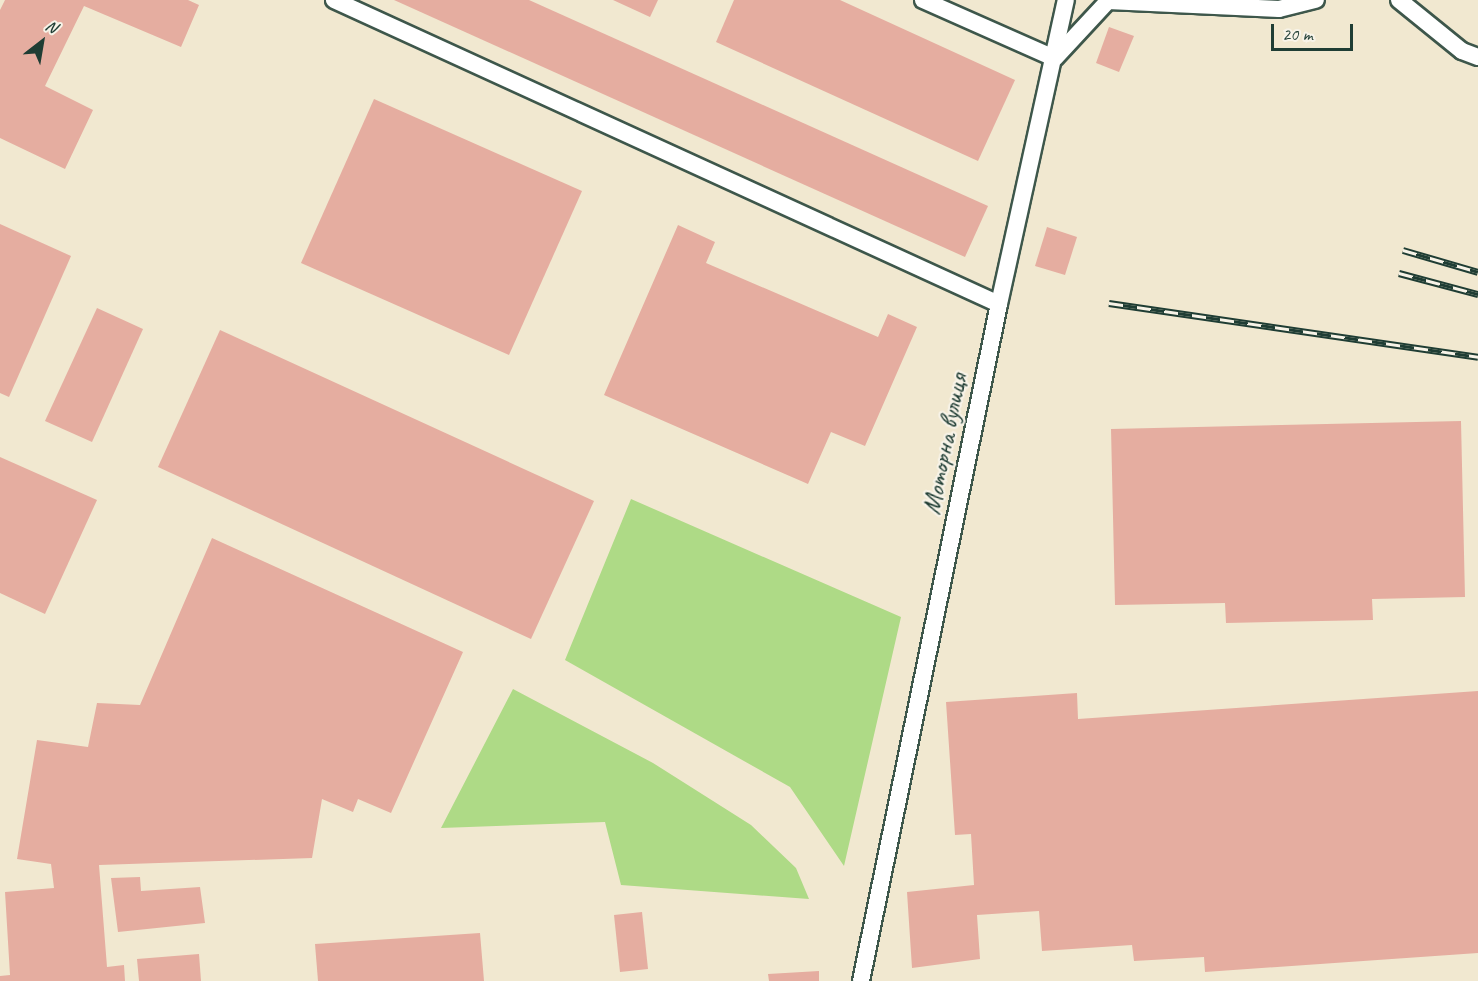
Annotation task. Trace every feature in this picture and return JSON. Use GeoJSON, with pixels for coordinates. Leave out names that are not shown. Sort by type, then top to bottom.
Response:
{"type":"FeatureCollection","features":[{"type":"Feature","properties":{"kind":"lane"},"geometry":{"type":"LineString","coordinates":[[334,0],[999,304]]}},
{"type":"Feature","properties":{"kind":"lane"},"geometry":{"type":"LineString","coordinates":[[923,0],[1054,58],[1108,1],[1279,9],[1316,0]]}},
{"type":"Feature","properties":{"kind":"lane","name":"Моторна вулиця"},"geometry":{"type":"LineString","coordinates":[[861,981],[999,304],[1066,0]]}},
{"type":"Feature","properties":{"kind":"lane"},"geometry":{"type":"LineString","coordinates":[[1399,0],[1462,51],[1478,57]]}},
{"type":"Feature","properties":{"kind":"green space"},"geometry":{"type":"Polygon","coordinates":[[[631,499],[901,617],[844,866],[790,787],[565,660],[631,499]]]}},
{"type":"Feature","properties":{"kind":"green space"},"geometry":{"type":"Polygon","coordinates":[[[513,689],[653,763],[751,825],[796,868],[809,899],[621,885],[605,822],[441,828],[513,689]]]}},
{"type":"Feature","properties":{"kind":"building"},"geometry":{"type":"Polygon","coordinates":[[[5,0],[188,0],[199,5],[181,47],[84,6],[45,86],[93,110],[65,169],[0,138],[0,10],[5,0]]]}},
{"type":"Feature","properties":{"kind":"building"},"geometry":{"type":"Polygon","coordinates":[[[394,0],[529,0],[988,206],[965,257],[394,0]]]}},
{"type":"Feature","properties":{"kind":"building"},"geometry":{"type":"Polygon","coordinates":[[[613,0],[658,0],[650,17],[613,0]]]}},
{"type":"Feature","properties":{"kind":"building"},"geometry":{"type":"Polygon","coordinates":[[[734,0],[840,0],[1015,80],[978,161],[716,42],[734,0]]]}},
{"type":"Feature","properties":{"kind":"building"},"geometry":{"type":"Polygon","coordinates":[[[1109,27],[1134,36],[1119,72],[1096,63],[1109,27]]]}},
{"type":"Feature","properties":{"kind":"building"},"geometry":{"type":"Polygon","coordinates":[[[374,99],[582,191],[509,355],[301,263],[374,99]]]}},
{"type":"Feature","properties":{"kind":"building"},"geometry":{"type":"Polygon","coordinates":[[[0,224],[71,256],[9,397],[0,393],[0,224]]]}},
{"type":"Feature","properties":{"kind":"building"},"geometry":{"type":"Polygon","coordinates":[[[678,225],[715,242],[706,263],[878,337],[888,314],[917,327],[865,446],[831,432],[808,484],[604,395],[678,225]]]}},
{"type":"Feature","properties":{"kind":"building"},"geometry":{"type":"Polygon","coordinates":[[[1047,227],[1077,237],[1065,275],[1035,266],[1047,227]]]}},
{"type":"Feature","properties":{"kind":"building"},"geometry":{"type":"Polygon","coordinates":[[[97,308],[143,329],[92,442],[45,421],[97,308]]]}},
{"type":"Feature","properties":{"kind":"building"},"geometry":{"type":"Polygon","coordinates":[[[220,330],[594,501],[531,639],[158,467],[220,330]]]}},
{"type":"Feature","properties":{"kind":"building"},"geometry":{"type":"Polygon","coordinates":[[[1461,421],[1465,597],[1372,599],[1373,620],[1226,623],[1225,603],[1115,605],[1111,429],[1461,421]]]}},
{"type":"Feature","properties":{"kind":"building"},"geometry":{"type":"Polygon","coordinates":[[[0,457],[97,500],[45,614],[0,593],[0,457]]]}},
{"type":"Feature","properties":{"kind":"building"},"geometry":{"type":"Polygon","coordinates":[[[212,538],[463,652],[391,813],[358,799],[353,812],[322,799],[312,858],[99,865],[107,967],[124,965],[125,981],[0,981],[0,976],[10,975],[5,892],[54,888],[51,864],[17,859],[37,740],[88,747],[97,703],[140,705],[212,538]]]}},
{"type":"Feature","properties":{"kind":"building"},"geometry":{"type":"Polygon","coordinates":[[[1478,691],[1478,953],[1205,972],[1204,957],[1134,961],[1132,945],[1042,951],[1039,911],[977,915],[980,959],[912,968],[907,892],[974,885],[971,834],[955,835],[946,702],[1077,693],[1078,719],[1478,691]]]}},
{"type":"Feature","properties":{"kind":"building"},"geometry":{"type":"Polygon","coordinates":[[[140,877],[141,891],[200,887],[205,923],[118,932],[111,878],[140,877]]]}},
{"type":"Feature","properties":{"kind":"building"},"geometry":{"type":"Polygon","coordinates":[[[642,912],[648,969],[620,972],[614,915],[642,912]]]}},
{"type":"Feature","properties":{"kind":"building"},"geometry":{"type":"Polygon","coordinates":[[[480,933],[484,981],[318,981],[315,944],[480,933]]]}},
{"type":"Feature","properties":{"kind":"building"},"geometry":{"type":"Polygon","coordinates":[[[199,954],[201,981],[139,981],[137,959],[199,954]]]}},
{"type":"Feature","properties":{"kind":"building"},"geometry":{"type":"Polygon","coordinates":[[[819,971],[819,981],[769,981],[768,974],[819,971]]]}},
{"type":"Feature","properties":{"kind":"railway"},"geometry":{"type":"LineString","coordinates":[[1403,250],[1478,272]]}},
{"type":"Feature","properties":{"kind":"railway"},"geometry":{"type":"LineString","coordinates":[[1399,273],[1478,294]]}},
{"type":"Feature","properties":{"kind":"railway"},"geometry":{"type":"LineString","coordinates":[[1109,303],[1478,357]]}}]}
